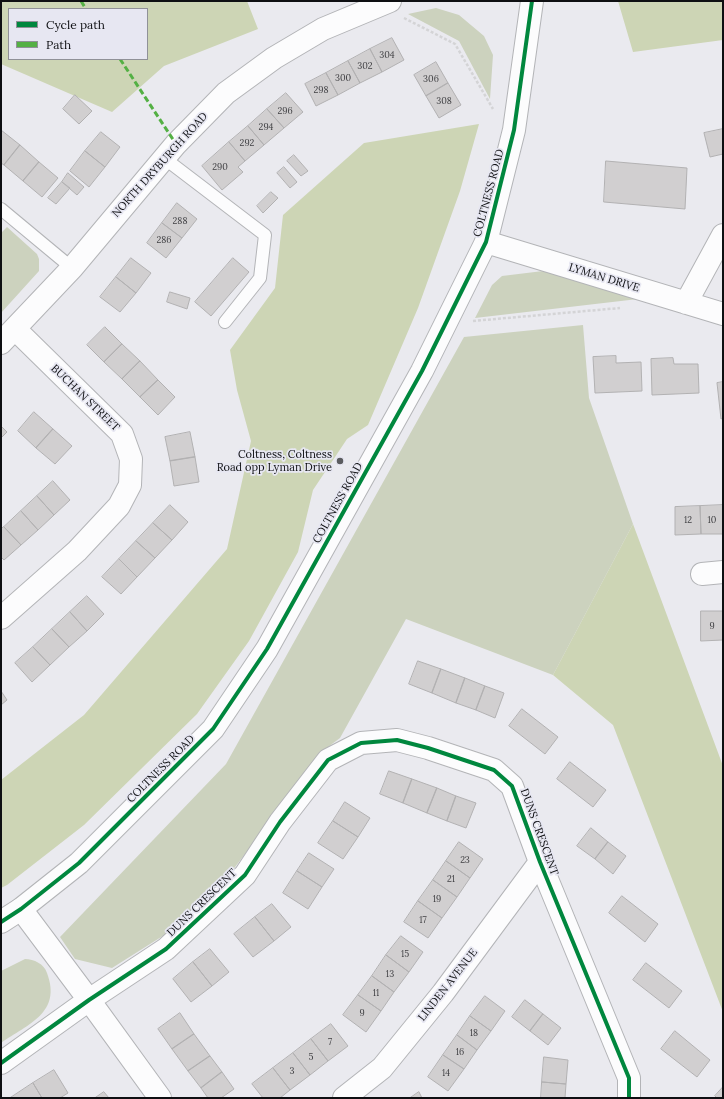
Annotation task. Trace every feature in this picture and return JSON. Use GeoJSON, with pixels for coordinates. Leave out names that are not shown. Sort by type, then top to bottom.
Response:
{"type":"FeatureCollection","features":[{"type":"Feature","properties":{"kind":"street","name":"COLTNESS ROAD"},"geometry":{"type":"LineString","coordinates":[[1,922],[21,909],[79,863],[213,729],[267,649],[422,371],[486,242],[512,141],[531,1]]}},
{"type":"Feature","properties":{"kind":"street","name":"NORTH DRYBURGH ROAD"},"geometry":{"type":"LineString","coordinates":[[8,336],[72,268],[164,158],[226,93],[274,58],[323,29],[384,3]]}},
{"type":"Feature","properties":{"kind":"street"},"geometry":{"type":"LineString","coordinates":[[686,303],[723,235]]}},
{"type":"Feature","properties":{"kind":"street","name":"LYMAN DRIVE"},"geometry":{"type":"LineString","coordinates":[[486,242],[723,314]]}},
{"type":"Feature","properties":{"kind":"street","name":"BUCHAN STREET"},"geometry":{"type":"LineString","coordinates":[[1,618],[78,551],[119,506],[130,485],[131,459],[122,434],[8,336]]}},
{"type":"Feature","properties":{"kind":"street","name":"DUNS CRESCENT"},"geometry":{"type":"LineString","coordinates":[[1,1063],[89,1000],[166,949],[245,875],[280,822],[328,760],[361,743],[397,740],[428,748],[494,770],[512,786],[540,862],[629,1078],[629,1098]]}},
{"type":"Feature","properties":{"kind":"street","name":"LINDEN AVENUE"},"geometry":{"type":"LineString","coordinates":[[344,1098],[382,1068],[443,993],[540,862]]}},
{"type":"Feature","properties":{"kind":"street"},"geometry":{"type":"LineString","coordinates":[[21,909],[160,1098]]}},
{"type":"Feature","properties":{"kind":"lane"},"geometry":{"type":"LineString","coordinates":[[164,158],[264,235],[260,278],[225,322]]}},
{"type":"Feature","properties":{"kind":"lane"},"geometry":{"type":"LineString","coordinates":[[1,209],[72,268]]}},
{"type":"Feature","properties":{"kind":"path"},"geometry":{"type":"LineString","coordinates":[[384,3],[455,44],[512,141]]}},
{"type":"Feature","properties":{"kind":"path"},"geometry":{"type":"LineString","coordinates":[[446,323],[624,308]]}},
{"type":"Feature","properties":{"kind":"green space"},"geometry":{"type":"Polygon","coordinates":[[[1,1],[247,1],[258,29],[164,66],[112,112],[1,64],[1,1]]]}},
{"type":"Feature","properties":{"kind":"green space"},"geometry":{"type":"Polygon","coordinates":[[[618,1],[723,1],[723,40],[633,52],[618,1]]]}},
{"type":"Feature","properties":{"kind":"green space"},"geometry":{"type":"Polygon","coordinates":[[[436,8],[459,15],[484,36],[493,55],[490,99],[459,41],[408,14],[436,8]]]}},
{"type":"Feature","properties":{"kind":"green space"},"geometry":{"type":"Polygon","coordinates":[[[479,124],[460,191],[418,308],[368,425],[347,439],[313,490],[298,552],[249,641],[197,714],[84,825],[7,885],[1,888],[1,780],[84,715],[227,549],[251,441],[237,390],[230,350],[275,288],[283,215],[364,143],[479,124]]]}},
{"type":"Feature","properties":{"kind":"green space"},"geometry":{"type":"Polygon","coordinates":[[[7,227],[37,254],[39,259],[39,271],[1,313],[1,233],[7,227]]]}},
{"type":"Feature","properties":{"kind":"green space"},"geometry":{"type":"Polygon","coordinates":[[[543,271],[638,299],[475,318],[492,285],[502,276],[543,271]]]}},
{"type":"Feature","properties":{"kind":"green space"},"geometry":{"type":"Polygon","coordinates":[[[583,325],[589,398],[633,524],[553,675],[406,619],[340,738],[324,750],[232,871],[177,927],[112,968],[75,959],[60,937],[226,764],[464,337],[583,325]]]}},
{"type":"Feature","properties":{"kind":"green space"},"geometry":{"type":"Polygon","coordinates":[[[633,524],[723,766],[723,1012],[613,725],[553,675],[633,524]]]}},
{"type":"Feature","properties":{"kind":"green space"},"geometry":{"type":"Polygon","coordinates":[[[25,959],[38,963],[46,970],[50,987],[50,998],[46,1008],[40,1016],[1,1043],[1,971],[25,959]]]}},
{"type":"Feature","properties":{"kind":"building"},"geometry":{"type":"Polygon","coordinates":[[[392,38],[404,60],[382,72],[370,49],[392,38]]]}},
{"type":"Feature","properties":{"kind":"building"},"geometry":{"type":"Polygon","coordinates":[[[370,49],[382,72],[360,83],[348,61],[370,49]]]}},
{"type":"Feature","properties":{"kind":"building"},"geometry":{"type":"Polygon","coordinates":[[[348,61],[360,83],[338,95],[326,73],[348,61]]]}},
{"type":"Feature","properties":{"kind":"building"},"geometry":{"type":"Polygon","coordinates":[[[436,62],[448,83],[426,96],[414,75],[436,62]]]}},
{"type":"Feature","properties":{"kind":"building"},"geometry":{"type":"Polygon","coordinates":[[[326,73],[338,95],[316,106],[305,84],[326,73]]]}},
{"type":"Feature","properties":{"kind":"building"},"geometry":{"type":"Polygon","coordinates":[[[448,83],[461,105],[439,118],[426,96],[448,83]]]}},
{"type":"Feature","properties":{"kind":"building"},"geometry":{"type":"Polygon","coordinates":[[[286,93],[303,112],[284,128],[267,109],[286,93]]]}},
{"type":"Feature","properties":{"kind":"building"},"geometry":{"type":"Polygon","coordinates":[[[75,95],[92,111],[79,124],[63,109],[75,95]]]}},
{"type":"Feature","properties":{"kind":"building"},"geometry":{"type":"Polygon","coordinates":[[[267,109],[284,128],[264,145],[248,126],[267,109]]]}},
{"type":"Feature","properties":{"kind":"building"},"geometry":{"type":"Polygon","coordinates":[[[248,126],[264,145],[245,161],[229,142],[248,126]]]}},
{"type":"Feature","properties":{"kind":"building"},"geometry":{"type":"Polygon","coordinates":[[[723,129],[723,154],[710,157],[704,133],[723,129]]]}},
{"type":"Feature","properties":{"kind":"building"},"geometry":{"type":"Polygon","coordinates":[[[1,130],[20,145],[4,165],[1,163],[1,130]]]}},
{"type":"Feature","properties":{"kind":"building"},"geometry":{"type":"Polygon","coordinates":[[[101,132],[120,147],[105,167],[85,151],[101,132]]]}},
{"type":"Feature","properties":{"kind":"building"},"geometry":{"type":"Polygon","coordinates":[[[229,142],[245,161],[238,167],[243,172],[222,190],[202,166],[229,142]]]}},
{"type":"Feature","properties":{"kind":"building"},"geometry":{"type":"Polygon","coordinates":[[[20,145],[39,162],[23,181],[4,165],[20,145]]]}},
{"type":"Feature","properties":{"kind":"building"},"geometry":{"type":"Polygon","coordinates":[[[85,151],[105,167],[89,187],[70,171],[85,151]]]}},
{"type":"Feature","properties":{"kind":"building"},"geometry":{"type":"Polygon","coordinates":[[[294,155],[308,171],[301,176],[287,161],[294,155]]]}},
{"type":"Feature","properties":{"kind":"building"},"geometry":{"type":"Polygon","coordinates":[[[606,161],[687,168],[685,209],[604,202],[606,161]]]}},
{"type":"Feature","properties":{"kind":"building"},"geometry":{"type":"Polygon","coordinates":[[[39,162],[58,178],[42,197],[23,181],[39,162]]]}},
{"type":"Feature","properties":{"kind":"building"},"geometry":{"type":"Polygon","coordinates":[[[284,167],[297,182],[290,188],[277,173],[284,167]]]}},
{"type":"Feature","properties":{"kind":"building"},"geometry":{"type":"Polygon","coordinates":[[[68,173],[84,187],[77,195],[62,182],[68,173]]]}},
{"type":"Feature","properties":{"kind":"building"},"geometry":{"type":"Polygon","coordinates":[[[62,182],[70,188],[56,204],[48,198],[62,182]]]}},
{"type":"Feature","properties":{"kind":"building"},"geometry":{"type":"Polygon","coordinates":[[[271,192],[278,198],[263,213],[257,206],[271,192]]]}},
{"type":"Feature","properties":{"kind":"building"},"geometry":{"type":"Polygon","coordinates":[[[177,203],[197,219],[182,238],[162,223],[177,203]]]}},
{"type":"Feature","properties":{"kind":"building"},"geometry":{"type":"Polygon","coordinates":[[[162,223],[182,238],[166,258],[147,243],[162,223]]]}},
{"type":"Feature","properties":{"kind":"building"},"geometry":{"type":"Polygon","coordinates":[[[131,258],[151,273],[136,293],[116,277],[131,258]]]}},
{"type":"Feature","properties":{"kind":"building"},"geometry":{"type":"Polygon","coordinates":[[[233,258],[249,272],[211,316],[195,302],[233,258]]]}},
{"type":"Feature","properties":{"kind":"building"},"geometry":{"type":"Polygon","coordinates":[[[116,277],[136,293],[120,312],[100,297],[116,277]]]}},
{"type":"Feature","properties":{"kind":"building"},"geometry":{"type":"Polygon","coordinates":[[[170,292],[190,298],[187,309],[167,302],[170,292]]]}},
{"type":"Feature","properties":{"kind":"building"},"geometry":{"type":"Polygon","coordinates":[[[105,327],[122,344],[104,362],[87,345],[105,327]]]}},
{"type":"Feature","properties":{"kind":"building"},"geometry":{"type":"Polygon","coordinates":[[[122,344],[140,361],[122,379],[104,362],[122,344]]]}},
{"type":"Feature","properties":{"kind":"building"},"geometry":{"type":"Polygon","coordinates":[[[616,356],[616,363],[641,362],[642,391],[595,393],[593,357],[616,356]]]}},
{"type":"Feature","properties":{"kind":"building"},"geometry":{"type":"Polygon","coordinates":[[[673,358],[674,364],[698,364],[699,393],[652,395],[651,359],[673,358]]]}},
{"type":"Feature","properties":{"kind":"building"},"geometry":{"type":"Polygon","coordinates":[[[140,361],[158,380],[140,397],[122,379],[140,361]]]}},
{"type":"Feature","properties":{"kind":"building"},"geometry":{"type":"Polygon","coordinates":[[[158,380],[175,397],[158,415],[140,397],[158,380]]]}},
{"type":"Feature","properties":{"kind":"building"},"geometry":{"type":"Polygon","coordinates":[[[723,382],[723,418],[721,419],[717,383],[723,382]]]}},
{"type":"Feature","properties":{"kind":"building"},"geometry":{"type":"Polygon","coordinates":[[[34,412],[53,429],[36,448],[18,431],[34,412]]]}},
{"type":"Feature","properties":{"kind":"building"},"geometry":{"type":"Polygon","coordinates":[[[1,426],[7,432],[1,438],[1,426]]]}},
{"type":"Feature","properties":{"kind":"building"},"geometry":{"type":"Polygon","coordinates":[[[53,429],[72,446],[55,464],[36,448],[53,429]]]}},
{"type":"Feature","properties":{"kind":"building"},"geometry":{"type":"Polygon","coordinates":[[[190,432],[195,457],[170,461],[165,437],[190,432]]]}},
{"type":"Feature","properties":{"kind":"building"},"geometry":{"type":"Polygon","coordinates":[[[195,457],[199,482],[174,486],[170,461],[195,457]]]}},
{"type":"Feature","properties":{"kind":"building"},"geometry":{"type":"Polygon","coordinates":[[[53,481],[70,500],[54,515],[37,496],[53,481]]]}},
{"type":"Feature","properties":{"kind":"building"},"geometry":{"type":"Polygon","coordinates":[[[37,496],[54,515],[38,530],[21,511],[37,496]]]}},
{"type":"Feature","properties":{"kind":"building"},"geometry":{"type":"Polygon","coordinates":[[[170,505],[188,522],[172,540],[153,523],[170,505]]]}},
{"type":"Feature","properties":{"kind":"building"},"geometry":{"type":"Polygon","coordinates":[[[723,505],[723,534],[701,534],[700,506],[723,505]]]}},
{"type":"Feature","properties":{"kind":"building"},"geometry":{"type":"Polygon","coordinates":[[[700,506],[701,534],[675,535],[675,507],[700,506]]]}},
{"type":"Feature","properties":{"kind":"building"},"geometry":{"type":"Polygon","coordinates":[[[21,511],[38,530],[21,545],[4,527],[21,511]]]}},
{"type":"Feature","properties":{"kind":"building"},"geometry":{"type":"Polygon","coordinates":[[[153,523],[172,540],[155,558],[136,541],[153,523]]]}},
{"type":"Feature","properties":{"kind":"building"},"geometry":{"type":"Polygon","coordinates":[[[4,527],[21,545],[4,560],[1,557],[1,529],[4,527]]]}},
{"type":"Feature","properties":{"kind":"building"},"geometry":{"type":"Polygon","coordinates":[[[136,541],[155,558],[137,577],[119,559],[136,541]]]}},
{"type":"Feature","properties":{"kind":"building"},"geometry":{"type":"Polygon","coordinates":[[[119,559],[137,577],[121,594],[102,577],[119,559]]]}},
{"type":"Feature","properties":{"kind":"building"},"geometry":{"type":"Polygon","coordinates":[[[87,596],[104,614],[87,631],[70,612],[87,596]]]}},
{"type":"Feature","properties":{"kind":"building"},"geometry":{"type":"Polygon","coordinates":[[[701,611],[723,611],[723,640],[701,641],[701,611]]]}},
{"type":"Feature","properties":{"kind":"building"},"geometry":{"type":"Polygon","coordinates":[[[70,612],[87,631],[69,647],[52,629],[70,612]]]}},
{"type":"Feature","properties":{"kind":"building"},"geometry":{"type":"Polygon","coordinates":[[[52,629],[69,647],[50,665],[33,647],[52,629]]]}},
{"type":"Feature","properties":{"kind":"building"},"geometry":{"type":"Polygon","coordinates":[[[33,647],[50,665],[32,682],[15,663],[33,647]]]}},
{"type":"Feature","properties":{"kind":"building"},"geometry":{"type":"Polygon","coordinates":[[[418,661],[441,669],[432,693],[409,684],[418,661]]]}},
{"type":"Feature","properties":{"kind":"building"},"geometry":{"type":"Polygon","coordinates":[[[441,669],[465,678],[456,703],[432,693],[441,669]]]}},
{"type":"Feature","properties":{"kind":"building"},"geometry":{"type":"Polygon","coordinates":[[[465,678],[485,686],[476,710],[456,703],[465,678]]]}},
{"type":"Feature","properties":{"kind":"building"},"geometry":{"type":"Polygon","coordinates":[[[485,686],[504,693],[495,718],[476,710],[485,686]]]}},
{"type":"Feature","properties":{"kind":"building"},"geometry":{"type":"Polygon","coordinates":[[[1,691],[7,700],[1,705],[1,691]]]}},
{"type":"Feature","properties":{"kind":"building"},"geometry":{"type":"Polygon","coordinates":[[[522,709],[558,737],[545,754],[509,726],[522,709]]]}},
{"type":"Feature","properties":{"kind":"building"},"geometry":{"type":"Polygon","coordinates":[[[570,762],[606,790],[593,807],[557,779],[570,762]]]}},
{"type":"Feature","properties":{"kind":"building"},"geometry":{"type":"Polygon","coordinates":[[[389,771],[412,779],[403,803],[380,794],[389,771]]]}},
{"type":"Feature","properties":{"kind":"building"},"geometry":{"type":"Polygon","coordinates":[[[412,779],[437,788],[427,813],[403,803],[412,779]]]}},
{"type":"Feature","properties":{"kind":"building"},"geometry":{"type":"Polygon","coordinates":[[[437,788],[456,796],[447,821],[427,813],[437,788]]]}},
{"type":"Feature","properties":{"kind":"building"},"geometry":{"type":"Polygon","coordinates":[[[456,796],[476,803],[466,828],[447,821],[456,796]]]}},
{"type":"Feature","properties":{"kind":"building"},"geometry":{"type":"Polygon","coordinates":[[[345,802],[370,818],[358,837],[333,821],[345,802]]]}},
{"type":"Feature","properties":{"kind":"building"},"geometry":{"type":"Polygon","coordinates":[[[333,821],[358,837],[343,859],[318,843],[333,821]]]}},
{"type":"Feature","properties":{"kind":"building"},"geometry":{"type":"Polygon","coordinates":[[[591,828],[608,842],[595,859],[577,846],[591,828]]]}},
{"type":"Feature","properties":{"kind":"building"},"geometry":{"type":"Polygon","coordinates":[[[459,842],[483,859],[470,878],[446,861],[459,842]]]}},
{"type":"Feature","properties":{"kind":"building"},"geometry":{"type":"Polygon","coordinates":[[[608,842],[626,856],[613,874],[595,859],[608,842]]]}},
{"type":"Feature","properties":{"kind":"building"},"geometry":{"type":"Polygon","coordinates":[[[309,853],[334,869],[322,887],[297,871],[309,853]]]}},
{"type":"Feature","properties":{"kind":"building"},"geometry":{"type":"Polygon","coordinates":[[[446,861],[470,878],[457,897],[433,880],[446,861]]]}},
{"type":"Feature","properties":{"kind":"building"},"geometry":{"type":"Polygon","coordinates":[[[297,871],[322,887],[308,909],[283,893],[297,871]]]}},
{"type":"Feature","properties":{"kind":"building"},"geometry":{"type":"Polygon","coordinates":[[[433,880],[457,897],[442,918],[418,901],[433,880]]]}},
{"type":"Feature","properties":{"kind":"building"},"geometry":{"type":"Polygon","coordinates":[[[622,896],[658,924],[645,942],[609,913],[622,896]]]}},
{"type":"Feature","properties":{"kind":"building"},"geometry":{"type":"Polygon","coordinates":[[[418,901],[442,918],[428,938],[404,922],[418,901]]]}},
{"type":"Feature","properties":{"kind":"building"},"geometry":{"type":"Polygon","coordinates":[[[272,904],[291,927],[274,941],[255,917],[272,904]]]}},
{"type":"Feature","properties":{"kind":"building"},"geometry":{"type":"Polygon","coordinates":[[[255,917],[274,941],[253,957],[234,934],[255,917]]]}},
{"type":"Feature","properties":{"kind":"building"},"geometry":{"type":"Polygon","coordinates":[[[401,936],[423,952],[409,972],[386,955],[401,936]]]}},
{"type":"Feature","properties":{"kind":"building"},"geometry":{"type":"Polygon","coordinates":[[[210,949],[229,972],[212,986],[193,962],[210,949]]]}},
{"type":"Feature","properties":{"kind":"building"},"geometry":{"type":"Polygon","coordinates":[[[386,955],[409,972],[394,992],[372,976],[386,955]]]}},
{"type":"Feature","properties":{"kind":"building"},"geometry":{"type":"Polygon","coordinates":[[[193,962],[212,986],[191,1002],[173,979],[193,962]]]}},
{"type":"Feature","properties":{"kind":"building"},"geometry":{"type":"Polygon","coordinates":[[[646,963],[682,991],[669,1008],[633,980],[646,963]]]}},
{"type":"Feature","properties":{"kind":"building"},"geometry":{"type":"Polygon","coordinates":[[[372,976],[394,992],[381,1011],[358,995],[372,976]]]}},
{"type":"Feature","properties":{"kind":"building"},"geometry":{"type":"Polygon","coordinates":[[[358,995],[381,1011],[366,1032],[343,1015],[358,995]]]}},
{"type":"Feature","properties":{"kind":"building"},"geometry":{"type":"Polygon","coordinates":[[[485,996],[505,1011],[491,1031],[470,1016],[485,996]]]}},
{"type":"Feature","properties":{"kind":"building"},"geometry":{"type":"Polygon","coordinates":[[[525,1000],[543,1014],[530,1031],[512,1017],[525,1000]]]}},
{"type":"Feature","properties":{"kind":"building"},"geometry":{"type":"Polygon","coordinates":[[[180,1013],[194,1034],[172,1049],[158,1029],[180,1013]]]}},
{"type":"Feature","properties":{"kind":"building"},"geometry":{"type":"Polygon","coordinates":[[[543,1014],[561,1028],[548,1045],[530,1031],[543,1014]]]}},
{"type":"Feature","properties":{"kind":"building"},"geometry":{"type":"Polygon","coordinates":[[[470,1016],[491,1031],[477,1050],[457,1035],[470,1016]]]}},
{"type":"Feature","properties":{"kind":"building"},"geometry":{"type":"Polygon","coordinates":[[[331,1024],[348,1046],[328,1061],[311,1039],[331,1024]]]}},
{"type":"Feature","properties":{"kind":"building"},"geometry":{"type":"Polygon","coordinates":[[[675,1031],[710,1060],[697,1077],[661,1049],[675,1031]]]}},
{"type":"Feature","properties":{"kind":"building"},"geometry":{"type":"Polygon","coordinates":[[[194,1034],[210,1056],[188,1071],[172,1049],[194,1034]]]}},
{"type":"Feature","properties":{"kind":"building"},"geometry":{"type":"Polygon","coordinates":[[[457,1035],[477,1050],[464,1069],[443,1055],[457,1035]]]}},
{"type":"Feature","properties":{"kind":"building"},"geometry":{"type":"Polygon","coordinates":[[[311,1039],[328,1061],[310,1075],[293,1053],[311,1039]]]}},
{"type":"Feature","properties":{"kind":"building"},"geometry":{"type":"Polygon","coordinates":[[[293,1053],[310,1075],[290,1090],[273,1068],[293,1053]]]}},
{"type":"Feature","properties":{"kind":"building"},"geometry":{"type":"Polygon","coordinates":[[[443,1055],[464,1069],[448,1091],[428,1077],[443,1055]]]}},
{"type":"Feature","properties":{"kind":"building"},"geometry":{"type":"Polygon","coordinates":[[[210,1056],[222,1072],[201,1088],[188,1071],[210,1056]]]}},
{"type":"Feature","properties":{"kind":"building"},"geometry":{"type":"Polygon","coordinates":[[[544,1057],[568,1060],[566,1084],[542,1082],[544,1057]]]}},
{"type":"Feature","properties":{"kind":"building"},"geometry":{"type":"Polygon","coordinates":[[[273,1068],[290,1090],[280,1098],[263,1098],[252,1084],[273,1068]]]}},
{"type":"Feature","properties":{"kind":"building"},"geometry":{"type":"Polygon","coordinates":[[[54,1070],[68,1093],[60,1098],[42,1098],[33,1083],[54,1070]]]}},
{"type":"Feature","properties":{"kind":"building"},"geometry":{"type":"Polygon","coordinates":[[[222,1072],[234,1089],[221,1098],[208,1098],[201,1088],[222,1072]]]}},
{"type":"Feature","properties":{"kind":"building"},"geometry":{"type":"Polygon","coordinates":[[[542,1082],[566,1084],[565,1098],[541,1098],[542,1082]]]}},
{"type":"Feature","properties":{"kind":"building"},"geometry":{"type":"Polygon","coordinates":[[[33,1083],[42,1098],[10,1098],[33,1083]]]}},
{"type":"Feature","properties":{"kind":"building"},"geometry":{"type":"Polygon","coordinates":[[[723,1087],[723,1098],[717,1098],[715,1096],[723,1087]]]}},
{"type":"Feature","properties":{"kind":"building"},"geometry":{"type":"Polygon","coordinates":[[[104,1092],[109,1098],[95,1098],[104,1092]]]}},
{"type":"Feature","properties":{"kind":"building"},"geometry":{"type":"Polygon","coordinates":[[[419,1092],[422,1098],[410,1098],[419,1092]]]}},
{"type":"Feature","properties":{"kind":"marked path"},"geometry":{"type":"LineString","coordinates":[[81,1],[85,8]]}},
{"type":"Feature","properties":{"kind":"marked path"},"geometry":{"type":"LineString","coordinates":[[121,60],[176,144]]}},
{"type":"Feature","properties":{"kind":"cycle path"},"geometry":{"type":"LineString","coordinates":[[1,922],[21,909],[79,863],[213,729],[267,649],[422,371],[486,242],[514,130],[532,1]]}},
{"type":"Feature","properties":{"kind":"cycle path"},"geometry":{"type":"LineString","coordinates":[[1,1063],[89,1000],[166,949],[245,875],[280,822],[328,760],[361,743],[397,740],[428,748],[494,770],[512,786],[540,862],[629,1078],[629,1098]]}},
{"type":"Feature","properties":{"kind":"place","name":"Coltness, Coltness Road opp Lyman Drive"},"geometry":{"type":"Point","coordinates":[340,461]}}]}
